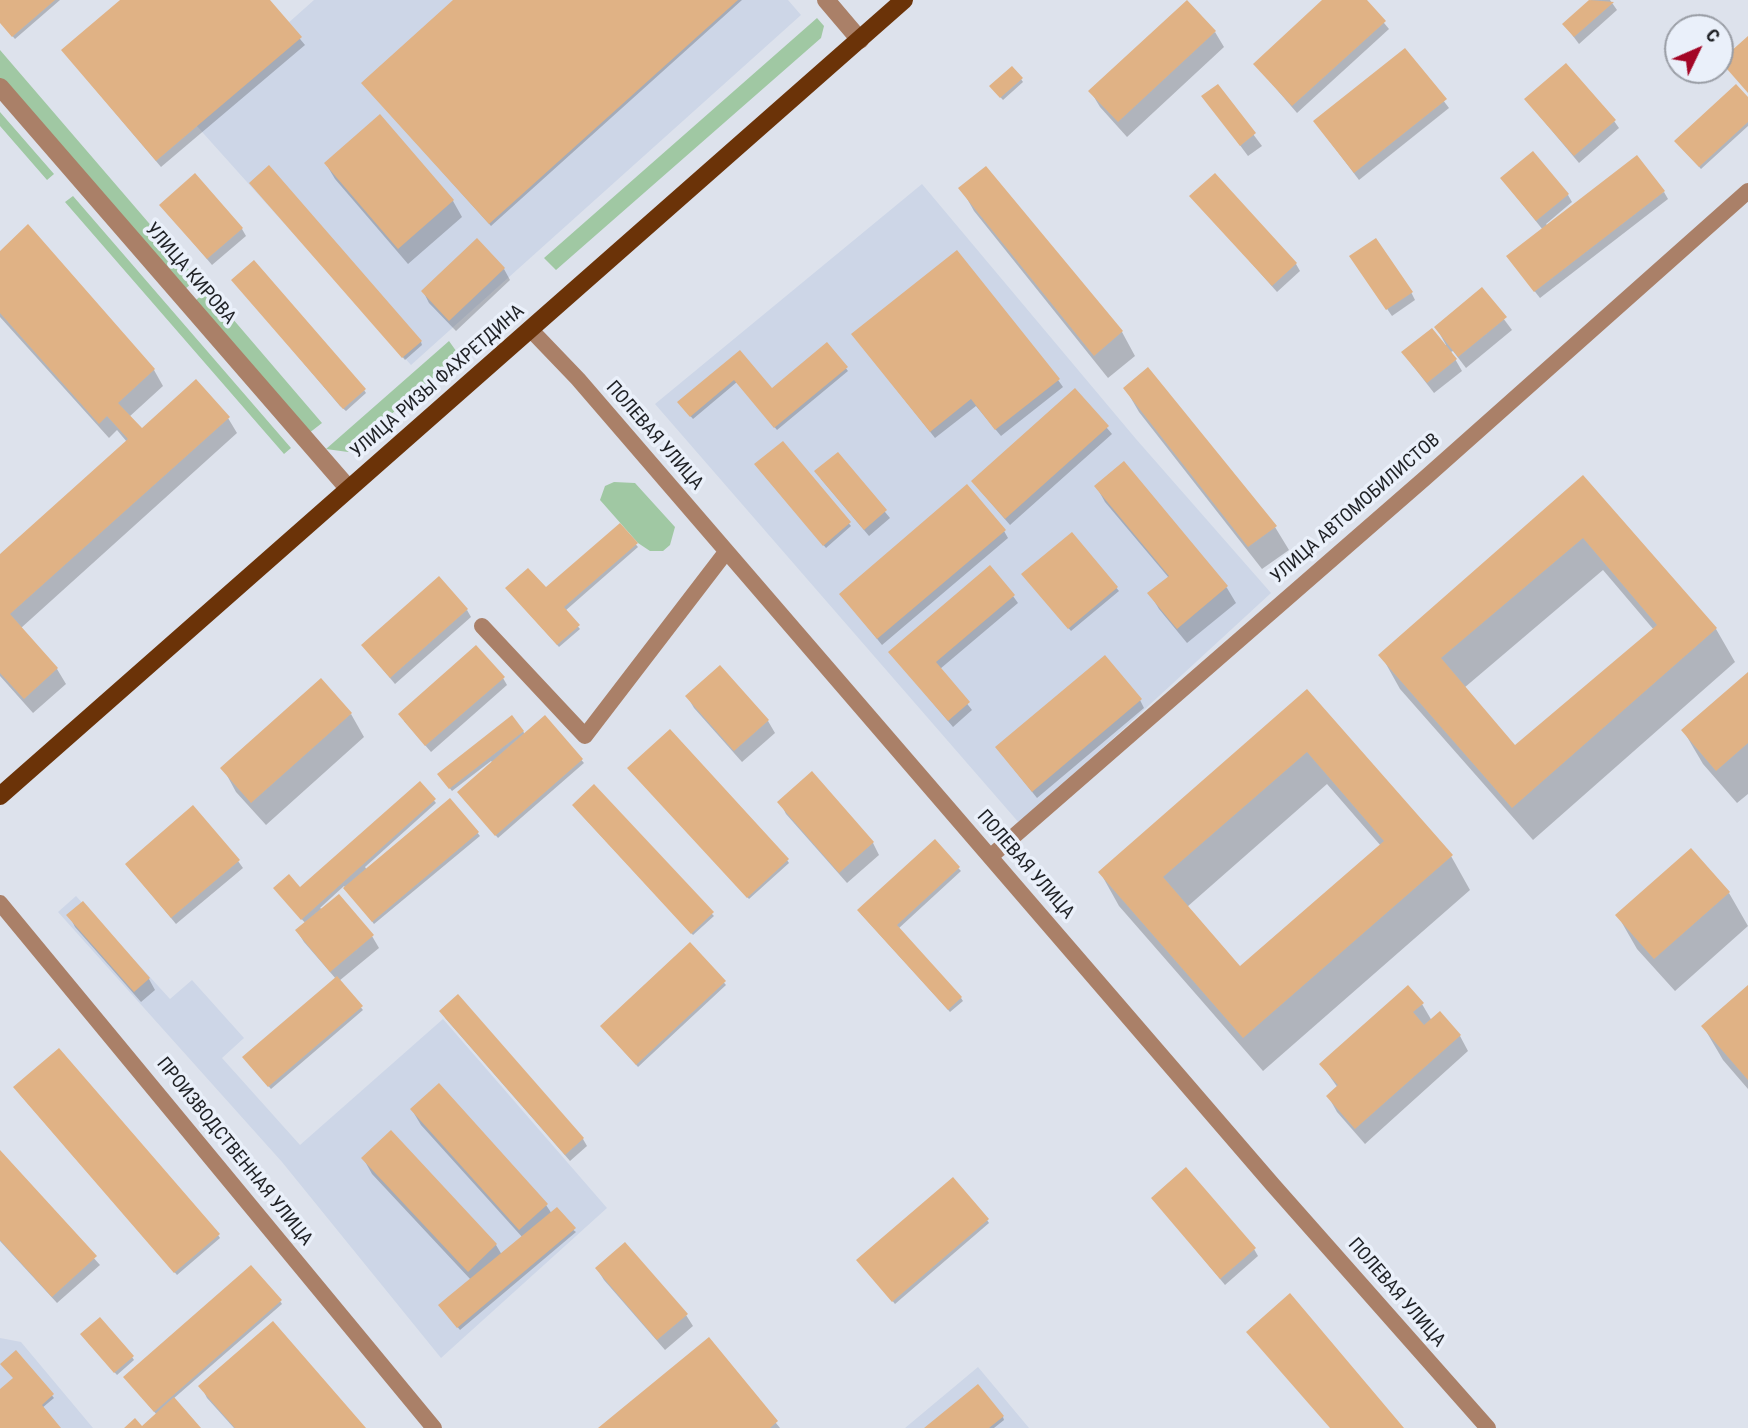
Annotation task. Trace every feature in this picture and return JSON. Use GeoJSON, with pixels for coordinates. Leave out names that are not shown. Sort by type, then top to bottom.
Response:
{"type":"FeatureCollection","features":[{"type":"Feature","properties":{"kind":"main road","name":"УЛИЦА РИЗЫ ФАХРЕТДИНА"},"geometry":{"type":"LineString","coordinates":[[0,796],[904,0]]}},
{"type":"Feature","properties":{"kind":"street"},"geometry":{"type":"LineString","coordinates":[[826,0],[860,40]]}},
{"type":"Feature","properties":{"kind":"street","name":"УЛИЦА КИРОВА"},"geometry":{"type":"LineString","coordinates":[[0,87],[348,488]]}},
{"type":"Feature","properties":{"kind":"street","name":"УЛИЦА АВТОМОБИЛИСТОВ"},"geometry":{"type":"LineString","coordinates":[[990,857],[1424,479],[1748,191]]}},
{"type":"Feature","properties":{"kind":"street","name":"ПОЛЕВАЯ УЛИЦА"},"geometry":{"type":"LineString","coordinates":[[530,329],[578,379],[1273,1185],[1488,1428]]}},
{"type":"Feature","properties":{"kind":"street"},"geometry":{"type":"LineString","coordinates":[[482,626],[585,736],[726,552]]}},
{"type":"Feature","properties":{"kind":"street","name":"ПРОИЗВОДСТВЕННАЯ УЛИЦА"},"geometry":{"type":"LineString","coordinates":[[0,903],[434,1428]]}},
{"type":"Feature","properties":{"kind":"shaded area"},"geometry":{"type":"Polygon","coordinates":[[[314,0],[788,0],[801,15],[411,365],[186,114],[314,0]]]}},
{"type":"Feature","properties":{"kind":"shaded area"},"geometry":{"type":"Polygon","coordinates":[[[922,184],[1136,439],[1271,593],[1020,824],[655,404],[922,184]]]}},
{"type":"Feature","properties":{"kind":"shaded area"},"geometry":{"type":"Polygon","coordinates":[[[76,896],[170,999],[192,980],[244,1038],[222,1058],[300,1145],[443,1019],[607,1208],[441,1358],[282,1162],[58,912],[76,896]]]}},
{"type":"Feature","properties":{"kind":"shaded area"},"geometry":{"type":"Polygon","coordinates":[[[0,1338],[21,1342],[93,1428],[0,1428],[0,1338]]]}},
{"type":"Feature","properties":{"kind":"shaded area"},"geometry":{"type":"Polygon","coordinates":[[[978,1367],[1029,1428],[905,1428],[978,1367]]]}},
{"type":"Feature","properties":{"kind":"green space"},"geometry":{"type":"Polygon","coordinates":[[[817,18],[824,26],[821,38],[556,270],[544,258],[817,18]]]}},
{"type":"Feature","properties":{"kind":"green space"},"geometry":{"type":"Polygon","coordinates":[[[0,50],[197,279],[179,294],[0,87],[0,50]]]}},
{"type":"Feature","properties":{"kind":"green space"},"geometry":{"type":"Polygon","coordinates":[[[0,112],[54,174],[47,180],[0,126],[0,112]]]}},
{"type":"Feature","properties":{"kind":"green space"},"geometry":{"type":"Polygon","coordinates":[[[73,196],[291,448],[284,454],[65,202],[73,196]]]}},
{"type":"Feature","properties":{"kind":"green space"},"geometry":{"type":"Polygon","coordinates":[[[208,290],[322,423],[304,437],[190,305],[208,290]]]}},
{"type":"Feature","properties":{"kind":"green space"},"geometry":{"type":"Polygon","coordinates":[[[449,341],[459,355],[348,452],[326,449],[449,341]]]}},
{"type":"Feature","properties":{"kind":"green space"},"geometry":{"type":"Polygon","coordinates":[[[614,482],[635,483],[675,527],[670,545],[663,551],[650,551],[638,543],[600,500],[605,486],[614,482]]]}},
{"type":"Feature","properties":{"kind":"building"},"geometry":{"type":"Polygon","coordinates":[[[0,0],[55,0],[12,37],[0,23],[0,0]]]}},
{"type":"Feature","properties":{"kind":"building"},"geometry":{"type":"Polygon","coordinates":[[[120,0],[270,0],[302,37],[156,161],[61,50],[120,0]]]}},
{"type":"Feature","properties":{"kind":"building"},"geometry":{"type":"Polygon","coordinates":[[[453,0],[738,0],[489,224],[361,83],[453,0]]]}},
{"type":"Feature","properties":{"kind":"building"},"geometry":{"type":"Polygon","coordinates":[[[1187,0],[1216,31],[1118,122],[1088,91],[1187,0]]]}},
{"type":"Feature","properties":{"kind":"building"},"geometry":{"type":"Polygon","coordinates":[[[1322,0],[1367,0],[1386,21],[1292,106],[1253,64],[1322,0]]]}},
{"type":"Feature","properties":{"kind":"building"},"geometry":{"type":"Polygon","coordinates":[[[1589,0],[1614,2],[1574,37],[1562,24],[1589,0]]]}},
{"type":"Feature","properties":{"kind":"building"},"geometry":{"type":"Polygon","coordinates":[[[1748,36],[1748,93],[1734,77],[1734,48],[1748,36]]]}},
{"type":"Feature","properties":{"kind":"building"},"geometry":{"type":"Polygon","coordinates":[[[1405,48],[1447,99],[1354,173],[1313,121],[1405,48]]]}},
{"type":"Feature","properties":{"kind":"building"},"geometry":{"type":"Polygon","coordinates":[[[1566,63],[1616,120],[1574,156],[1524,99],[1566,63]]]}},
{"type":"Feature","properties":{"kind":"building"},"geometry":{"type":"Polygon","coordinates":[[[1012,66],[1023,78],[1000,98],[989,86],[1012,66]]]}},
{"type":"Feature","properties":{"kind":"building"},"geometry":{"type":"Polygon","coordinates":[[[1218,84],[1256,133],[1240,146],[1201,96],[1218,84]]]}},
{"type":"Feature","properties":{"kind":"building"},"geometry":{"type":"Polygon","coordinates":[[[1736,84],[1748,97],[1748,122],[1699,167],[1674,141],[1736,84]]]}},
{"type":"Feature","properties":{"kind":"building"},"geometry":{"type":"Polygon","coordinates":[[[380,114],[454,200],[398,249],[324,163],[380,114]]]}},
{"type":"Feature","properties":{"kind":"building"},"geometry":{"type":"Polygon","coordinates":[[[1533,151],[1569,194],[1536,221],[1500,178],[1533,151]]]}},
{"type":"Feature","properties":{"kind":"building"},"geometry":{"type":"Polygon","coordinates":[[[1637,155],[1665,191],[1534,292],[1506,256],[1637,155]]]}},
{"type":"Feature","properties":{"kind":"building"},"geometry":{"type":"Polygon","coordinates":[[[269,165],[422,341],[402,358],[249,183],[269,165]]]}},
{"type":"Feature","properties":{"kind":"building"},"geometry":{"type":"Polygon","coordinates":[[[986,166],[1123,331],[1094,356],[958,188],[986,166]]]}},
{"type":"Feature","properties":{"kind":"building"},"geometry":{"type":"Polygon","coordinates":[[[195,173],[243,228],[207,259],[159,205],[195,173]]]}},
{"type":"Feature","properties":{"kind":"building"},"geometry":{"type":"Polygon","coordinates":[[[1215,173],[1297,263],[1272,286],[1189,196],[1215,173]]]}},
{"type":"Feature","properties":{"kind":"building"},"geometry":{"type":"Polygon","coordinates":[[[28,224],[155,369],[118,403],[142,428],[196,379],[230,417],[10,614],[58,668],[24,699],[0,673],[0,554],[128,439],[107,416],[99,424],[0,313],[0,251],[28,224]]]}},
{"type":"Feature","properties":{"kind":"building"},"geometry":{"type":"Polygon","coordinates":[[[477,238],[505,268],[449,321],[421,291],[477,238]]]}},
{"type":"Feature","properties":{"kind":"building"},"geometry":{"type":"Polygon","coordinates":[[[1376,238],[1413,292],[1386,310],[1349,256],[1376,238]]]}},
{"type":"Feature","properties":{"kind":"building"},"geometry":{"type":"Polygon","coordinates":[[[957,250],[1060,379],[995,430],[971,399],[930,432],[851,334],[957,250]]]}},
{"type":"Feature","properties":{"kind":"building"},"geometry":{"type":"Polygon","coordinates":[[[254,260],[366,389],[343,409],[231,280],[254,260]]]}},
{"type":"Feature","properties":{"kind":"building"},"geometry":{"type":"Polygon","coordinates":[[[1482,287],[1507,317],[1458,357],[1434,327],[1482,287]]]}},
{"type":"Feature","properties":{"kind":"building"},"geometry":{"type":"Polygon","coordinates":[[[1432,328],[1457,359],[1427,383],[1401,352],[1432,328]]]}},
{"type":"Feature","properties":{"kind":"building"},"geometry":{"type":"Polygon","coordinates":[[[827,342],[848,367],[774,428],[734,380],[690,417],[677,402],[740,350],[772,388],[827,342]]]}},
{"type":"Feature","properties":{"kind":"building"},"geometry":{"type":"Polygon","coordinates":[[[1148,367],[1277,526],[1248,547],[1123,388],[1148,367]]]}},
{"type":"Feature","properties":{"kind":"building"},"geometry":{"type":"Polygon","coordinates":[[[1075,388],[1109,426],[1005,519],[971,481],[1075,388]]]}},
{"type":"Feature","properties":{"kind":"building"},"geometry":{"type":"Polygon","coordinates":[[[783,441],[851,522],[823,546],[754,464],[783,441]]]}},
{"type":"Feature","properties":{"kind":"building"},"geometry":{"type":"Polygon","coordinates":[[[838,452],[887,510],[864,530],[814,471],[838,452]]]}},
{"type":"Feature","properties":{"kind":"building"},"geometry":{"type":"Polygon","coordinates":[[[1124,461],[1228,586],[1177,629],[1147,593],[1169,576],[1094,486],[1124,461]]]}},
{"type":"Feature","properties":{"kind":"building"},"geometry":{"type":"Polygon","coordinates":[[[1583,475],[1717,628],[1512,808],[1378,655],[1583,475]],[[1583,538],[1441,658],[1515,745],[1657,625],[1583,538]]]}},
{"type":"Feature","properties":{"kind":"building"},"geometry":{"type":"Polygon","coordinates":[[[967,484],[1006,530],[877,639],[839,594],[967,484]]]}},
{"type":"Feature","properties":{"kind":"building"},"geometry":{"type":"Polygon","coordinates":[[[620,523],[638,543],[564,607],[580,625],[557,645],[505,588],[528,568],[546,587],[620,523]]]}},
{"type":"Feature","properties":{"kind":"building"},"geometry":{"type":"Polygon","coordinates":[[[1072,532],[1118,587],[1068,629],[1021,574],[1072,532]]]}},
{"type":"Feature","properties":{"kind":"building"},"geometry":{"type":"Polygon","coordinates":[[[990,565],[1015,595],[936,662],[970,702],[948,721],[888,652],[990,565]]]}},
{"type":"Feature","properties":{"kind":"building"},"geometry":{"type":"Polygon","coordinates":[[[439,576],[468,609],[390,678],[361,645],[439,576]]]}},
{"type":"Feature","properties":{"kind":"building"},"geometry":{"type":"Polygon","coordinates":[[[476,645],[505,677],[425,746],[398,714],[476,645]]]}},
{"type":"Feature","properties":{"kind":"building"},"geometry":{"type":"Polygon","coordinates":[[[1105,655],[1142,699],[1032,792],[995,747],[1105,655]]]}},
{"type":"Feature","properties":{"kind":"building"},"geometry":{"type":"Polygon","coordinates":[[[720,665],[769,720],[734,751],[685,696],[720,665]]]}},
{"type":"Feature","properties":{"kind":"building"},"geometry":{"type":"Polygon","coordinates":[[[1748,672],[1748,743],[1716,771],[1681,730],[1748,672]]]}},
{"type":"Feature","properties":{"kind":"building"},"geometry":{"type":"Polygon","coordinates":[[[321,678],[352,713],[251,803],[220,768],[321,678]]]}},
{"type":"Feature","properties":{"kind":"building"},"geometry":{"type":"Polygon","coordinates":[[[1307,689],[1453,855],[1243,1038],[1098,872],[1307,689]],[[1307,752],[1163,877],[1240,966],[1384,841],[1307,752]]]}},
{"type":"Feature","properties":{"kind":"building"},"geometry":{"type":"Polygon","coordinates":[[[512,715],[524,731],[449,789],[437,774],[512,715]]]}},
{"type":"Feature","properties":{"kind":"building"},"geometry":{"type":"Polygon","coordinates":[[[545,715],[583,759],[495,836],[457,792],[545,715]]]}},
{"type":"Feature","properties":{"kind":"building"},"geometry":{"type":"Polygon","coordinates":[[[670,729],[789,859],[747,898],[627,768],[670,729]]]}},
{"type":"Feature","properties":{"kind":"building"},"geometry":{"type":"Polygon","coordinates":[[[812,771],[874,842],[839,873],[777,802],[812,771]]]}},
{"type":"Feature","properties":{"kind":"building"},"geometry":{"type":"Polygon","coordinates":[[[420,781],[436,799],[301,920],[273,888],[289,874],[300,887],[420,781]]]}},
{"type":"Feature","properties":{"kind":"building"},"geometry":{"type":"Polygon","coordinates":[[[594,784],[714,912],[691,934],[572,805],[594,784]]]}},
{"type":"Feature","properties":{"kind":"building"},"geometry":{"type":"Polygon","coordinates":[[[450,798],[479,832],[372,922],[343,888],[450,798]]]}},
{"type":"Feature","properties":{"kind":"building"},"geometry":{"type":"Polygon","coordinates":[[[193,805],[240,860],[171,918],[125,864],[193,805]]]}},
{"type":"Feature","properties":{"kind":"building"},"geometry":{"type":"Polygon","coordinates":[[[935,839],[960,867],[897,925],[962,997],[948,1010],[857,910],[935,839]]]}},
{"type":"Feature","properties":{"kind":"building"},"geometry":{"type":"Polygon","coordinates":[[[1691,848],[1730,892],[1654,959],[1615,915],[1691,848]]]}},
{"type":"Feature","properties":{"kind":"building"},"geometry":{"type":"Polygon","coordinates":[[[339,894],[374,935],[330,972],[295,930],[339,894]]]}},
{"type":"Feature","properties":{"kind":"building"},"geometry":{"type":"Polygon","coordinates":[[[83,901],[150,978],[134,992],[66,915],[83,901]]]}},
{"type":"Feature","properties":{"kind":"building"},"geometry":{"type":"Polygon","coordinates":[[[690,942],[726,981],[636,1065],[600,1026],[690,942]]]}},
{"type":"Feature","properties":{"kind":"building"},"geometry":{"type":"Polygon","coordinates":[[[337,976],[363,1006],[268,1087],[242,1057],[337,976]]]}},
{"type":"Feature","properties":{"kind":"building"},"geometry":{"type":"Polygon","coordinates":[[[1408,985],[1424,1003],[1413,1012],[1424,1025],[1440,1011],[1461,1035],[1355,1129],[1326,1096],[1338,1085],[1319,1064],[1408,985]]]}},
{"type":"Feature","properties":{"kind":"building"},"geometry":{"type":"Polygon","coordinates":[[[1748,985],[1748,1080],[1701,1026],[1748,985]]]}},
{"type":"Feature","properties":{"kind":"building"},"geometry":{"type":"Polygon","coordinates":[[[458,994],[584,1138],[565,1155],[439,1011],[458,994]]]}},
{"type":"Feature","properties":{"kind":"building"},"geometry":{"type":"Polygon","coordinates":[[[59,1048],[220,1234],[174,1273],[13,1087],[59,1048]]]}},
{"type":"Feature","properties":{"kind":"building"},"geometry":{"type":"Polygon","coordinates":[[[439,1083],[548,1204],[519,1230],[410,1109],[439,1083]]]}},
{"type":"Feature","properties":{"kind":"building"},"geometry":{"type":"Polygon","coordinates":[[[391,1130],[497,1244],[468,1272],[361,1158],[391,1130]]]}},
{"type":"Feature","properties":{"kind":"building"},"geometry":{"type":"Polygon","coordinates":[[[0,1150],[97,1256],[52,1297],[0,1240],[0,1150]]]}},
{"type":"Feature","properties":{"kind":"building"},"geometry":{"type":"Polygon","coordinates":[[[1186,1167],[1256,1248],[1220,1279],[1151,1198],[1186,1167]]]}},
{"type":"Feature","properties":{"kind":"building"},"geometry":{"type":"Polygon","coordinates":[[[953,1177],[989,1219],[892,1302],[856,1260],[953,1177]]]}},
{"type":"Feature","properties":{"kind":"building"},"geometry":{"type":"Polygon","coordinates":[[[557,1207],[576,1228],[457,1328],[438,1305],[557,1207]]]}},
{"type":"Feature","properties":{"kind":"building"},"geometry":{"type":"Polygon","coordinates":[[[625,1242],[688,1314],[657,1340],[595,1268],[625,1242]]]}},
{"type":"Feature","properties":{"kind":"building"},"geometry":{"type":"Polygon","coordinates":[[[251,1265],[282,1300],[154,1412],[123,1377],[251,1265]]]}},
{"type":"Feature","properties":{"kind":"building"},"geometry":{"type":"Polygon","coordinates":[[[1290,1293],[1404,1428],[1330,1428],[1246,1332],[1290,1293]]]}},
{"type":"Feature","properties":{"kind":"building"},"geometry":{"type":"Polygon","coordinates":[[[100,1317],[134,1356],[114,1373],[80,1334],[100,1317]]]}},
{"type":"Feature","properties":{"kind":"building"},"geometry":{"type":"Polygon","coordinates":[[[273,1321],[366,1428],[235,1428],[198,1386],[273,1321]]]}},
{"type":"Feature","properties":{"kind":"building"},"geometry":{"type":"Polygon","coordinates":[[[709,1337],[778,1421],[770,1428],[598,1428],[709,1337]]]}},
{"type":"Feature","properties":{"kind":"building"},"geometry":{"type":"Polygon","coordinates":[[[16,1350],[54,1394],[42,1405],[61,1428],[0,1428],[0,1389],[13,1378],[0,1364],[16,1350]]]}},
{"type":"Feature","properties":{"kind":"building"},"geometry":{"type":"Polygon","coordinates":[[[978,1384],[1004,1416],[989,1428],[924,1428],[978,1384]]]}},
{"type":"Feature","properties":{"kind":"building"},"geometry":{"type":"Polygon","coordinates":[[[174,1397],[201,1428],[124,1428],[135,1418],[142,1426],[174,1397]]]}}]}
